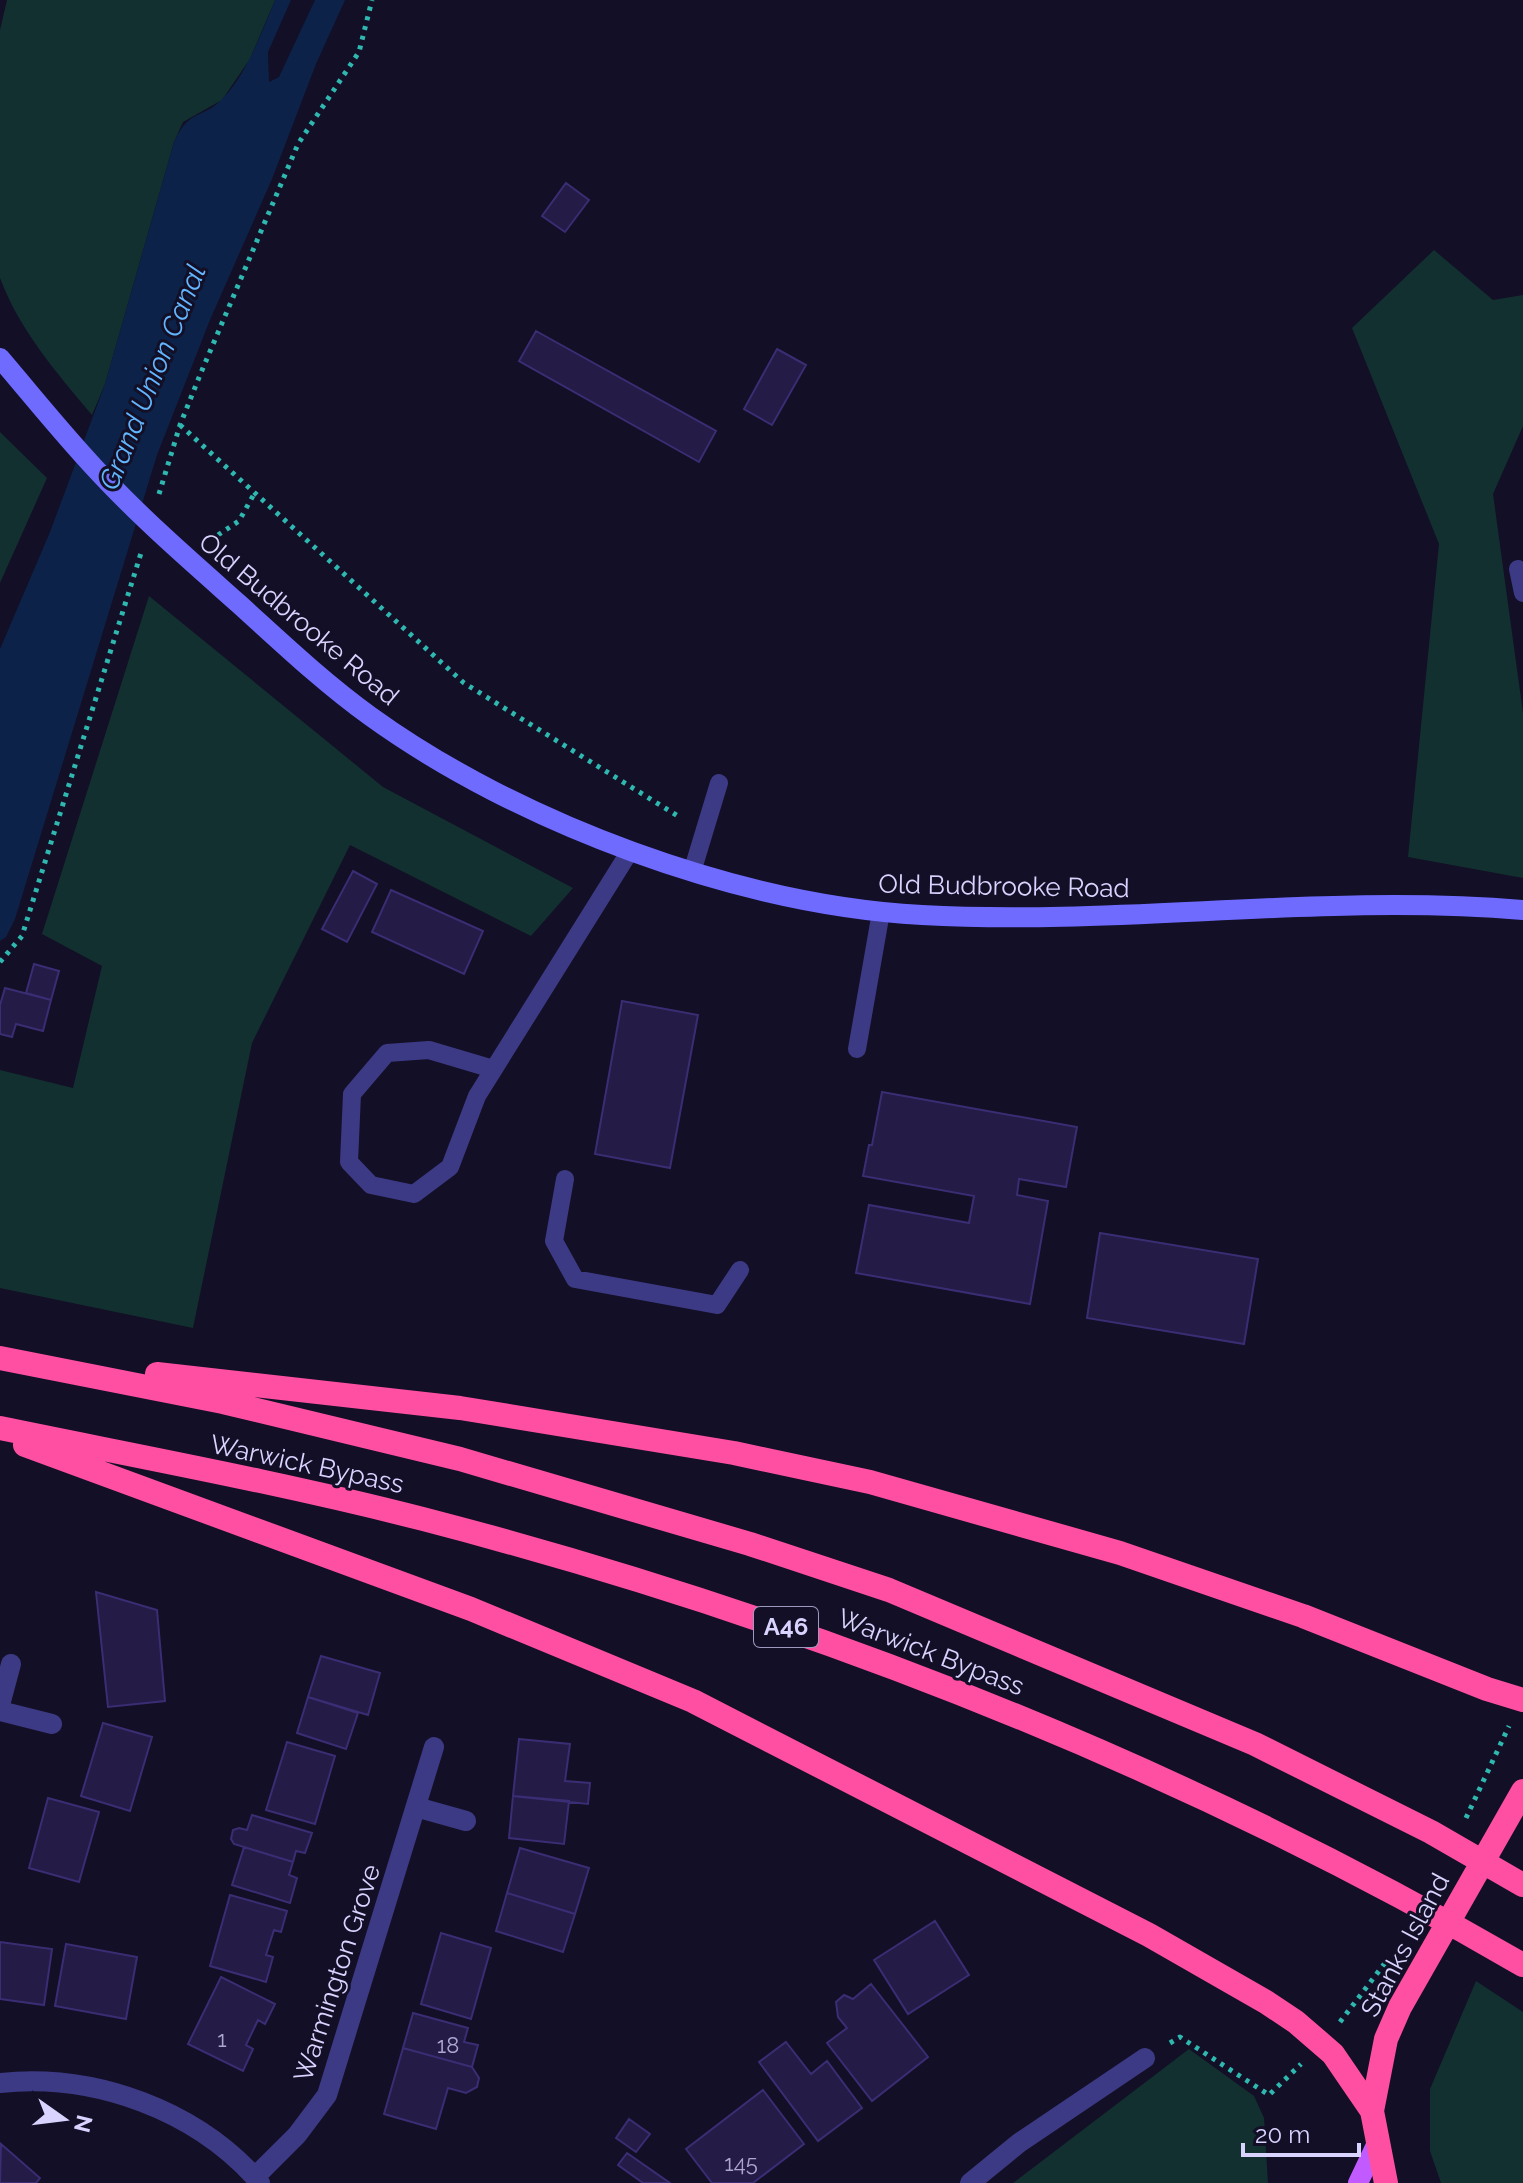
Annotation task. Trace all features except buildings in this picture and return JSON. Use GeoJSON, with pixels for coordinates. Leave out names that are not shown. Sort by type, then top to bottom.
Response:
{"type":"FeatureCollection","features":[{"type":"Feature","properties":{"kind":"highway"},"geometry":{"type":"LineString","coordinates":[[0,1358],[460,1408],[734,1453],[870,1482],[1120,1553],[1303,1616],[1521,1700]]}},
{"type":"Feature","properties":{"kind":"highway","name":"Warwick Bypass"},"geometry":{"type":"LineString","coordinates":[[0,1358],[223,1402],[460,1459],[750,1544],[889,1590],[1255,1744],[1431,1832],[1523,1885]]}},
{"type":"Feature","properties":{"kind":"highway","name":"Warwick Bypass"},"geometry":{"type":"LineString","coordinates":[[0,1428],[420,1518],[691,1596],[823,1640],[1098,1749],[1234,1811],[1420,1905],[1523,1965]]}},
{"type":"Feature","properties":{"kind":"highway"},"geometry":{"type":"LineString","coordinates":[[0,1436],[471,1609],[693,1701],[1149,1935],[1266,2002],[1303,2027],[1333,2054],[1372,2111]]}},
{"type":"Feature","properties":{"kind":"highway","name":"Stanks Island"},"geometry":{"type":"LineString","coordinates":[[1386,2183],[1372,2111],[1386,2039],[1400,2007],[1517,1800]]}},
{"type":"Feature","properties":{"kind":"main road"},"geometry":{"type":"LineString","coordinates":[[1358,2183],[1377,2143]]}},
{"type":"Feature","properties":{"kind":"street","name":"Old Budbrooke Road"},"geometry":{"type":"LineString","coordinates":[[0,358],[103,478],[179,551],[329,684],[372,718],[511,799],[630,851],[692,872],[823,903],[924,915],[1110,916],[1299,906],[1432,904],[1523,910]]}},
{"type":"Feature","properties":{"kind":"street"},"geometry":{"type":"LineString","coordinates":[[0,1705],[11,1664]]}},
{"type":"Feature","properties":{"kind":"street"},"geometry":{"type":"LineString","coordinates":[[0,1711],[52,1724]]}},
{"type":"Feature","properties":{"kind":"street","name":"Warmington Grove"},"geometry":{"type":"LineString","coordinates":[[258,2180],[327,2095],[434,1747]]}},
{"type":"Feature","properties":{"kind":"street"},"geometry":{"type":"LineString","coordinates":[[416,1807],[466,1821]]}},
{"type":"Feature","properties":{"kind":"street"},"geometry":{"type":"LineString","coordinates":[[970,2183],[1019,2143],[1145,2058]]}},
{"type":"Feature","properties":{"kind":"street"},"geometry":{"type":"LineString","coordinates":[[0,2083],[49,2081],[78,2084],[156,2107],[220,2146],[258,2180]]}},
{"type":"Feature","properties":{"kind":"lane"},"geometry":{"type":"LineString","coordinates":[[1518,569],[1523,593]]}},
{"type":"Feature","properties":{"kind":"lane"},"geometry":{"type":"LineString","coordinates":[[692,872],[719,783]]}},
{"type":"Feature","properties":{"kind":"lane"},"geometry":{"type":"LineString","coordinates":[[493,1069],[429,1050],[387,1053],[352,1094],[349,1162],[371,1185],[414,1194],[450,1167],[477,1096],[630,851]]}},
{"type":"Feature","properties":{"kind":"lane"},"geometry":{"type":"LineString","coordinates":[[857,1049],[881,912]]}},
{"type":"Feature","properties":{"kind":"lane"},"geometry":{"type":"LineString","coordinates":[[565,1179],[554,1241],[575,1279],[717,1305],[740,1270]]}},
{"type":"Feature","properties":{"kind":"path"},"geometry":{"type":"LineString","coordinates":[[157,501],[180,425],[298,144],[359,52],[372,0]]}},
{"type":"Feature","properties":{"kind":"path"},"geometry":{"type":"LineString","coordinates":[[180,425],[464,683],[703,833]]}},
{"type":"Feature","properties":{"kind":"path"},"geometry":{"type":"LineString","coordinates":[[218,535],[239,521],[254,494]]}},
{"type":"Feature","properties":{"kind":"path"},"geometry":{"type":"LineString","coordinates":[[0,962],[22,936],[143,546]]}},
{"type":"Feature","properties":{"kind":"path"},"geometry":{"type":"LineString","coordinates":[[1480,1793],[1521,1700]]}},
{"type":"Feature","properties":{"kind":"green space"},"geometry":{"type":"Polygon","coordinates":[[[7,0],[275,0],[250,59],[222,100],[183,122],[174,142],[105,384],[92,415],[28,333],[0,278],[0,30],[7,0]]]}},
{"type":"Feature","properties":{"kind":"green space"},"geometry":{"type":"Polygon","coordinates":[[[1434,250],[1493,300],[1523,295],[1523,426],[1493,494],[1523,713],[1523,878],[1408,857],[1439,544],[1352,328],[1434,250]]]}},
{"type":"Feature","properties":{"kind":"green space"},"geometry":{"type":"Polygon","coordinates":[[[0,432],[47,478],[0,583],[0,432]]]}},
{"type":"Feature","properties":{"kind":"green space"},"geometry":{"type":"Polygon","coordinates":[[[149,596],[383,787],[573,888],[531,936],[350,845],[252,1043],[193,1328],[0,1288],[0,1070],[73,1088],[102,966],[42,934],[149,596]]]}},
{"type":"Feature","properties":{"kind":"green space"},"geometry":{"type":"Polygon","coordinates":[[[1476,1981],[1523,2012],[1523,2183],[1441,2183],[1430,2151],[1430,2089],[1476,1981]]]}},
{"type":"Feature","properties":{"kind":"green space"},"geometry":{"type":"Polygon","coordinates":[[[1189,2049],[1254,2096],[1264,2118],[1268,2183],[1013,2183],[1189,2049]]]}},
{"type":"Feature","properties":{"kind":"water","name":"Grand Union Canal"},"geometry":{"type":"Polygon","coordinates":[[[275,0],[291,0],[268,52],[269,82],[279,77],[315,0],[345,0],[210,320],[157,455],[15,919],[6,937],[0,941],[0,649],[50,532],[105,384],[174,142],[191,118],[216,105],[232,88],[253,52],[275,0]]]}}]}
